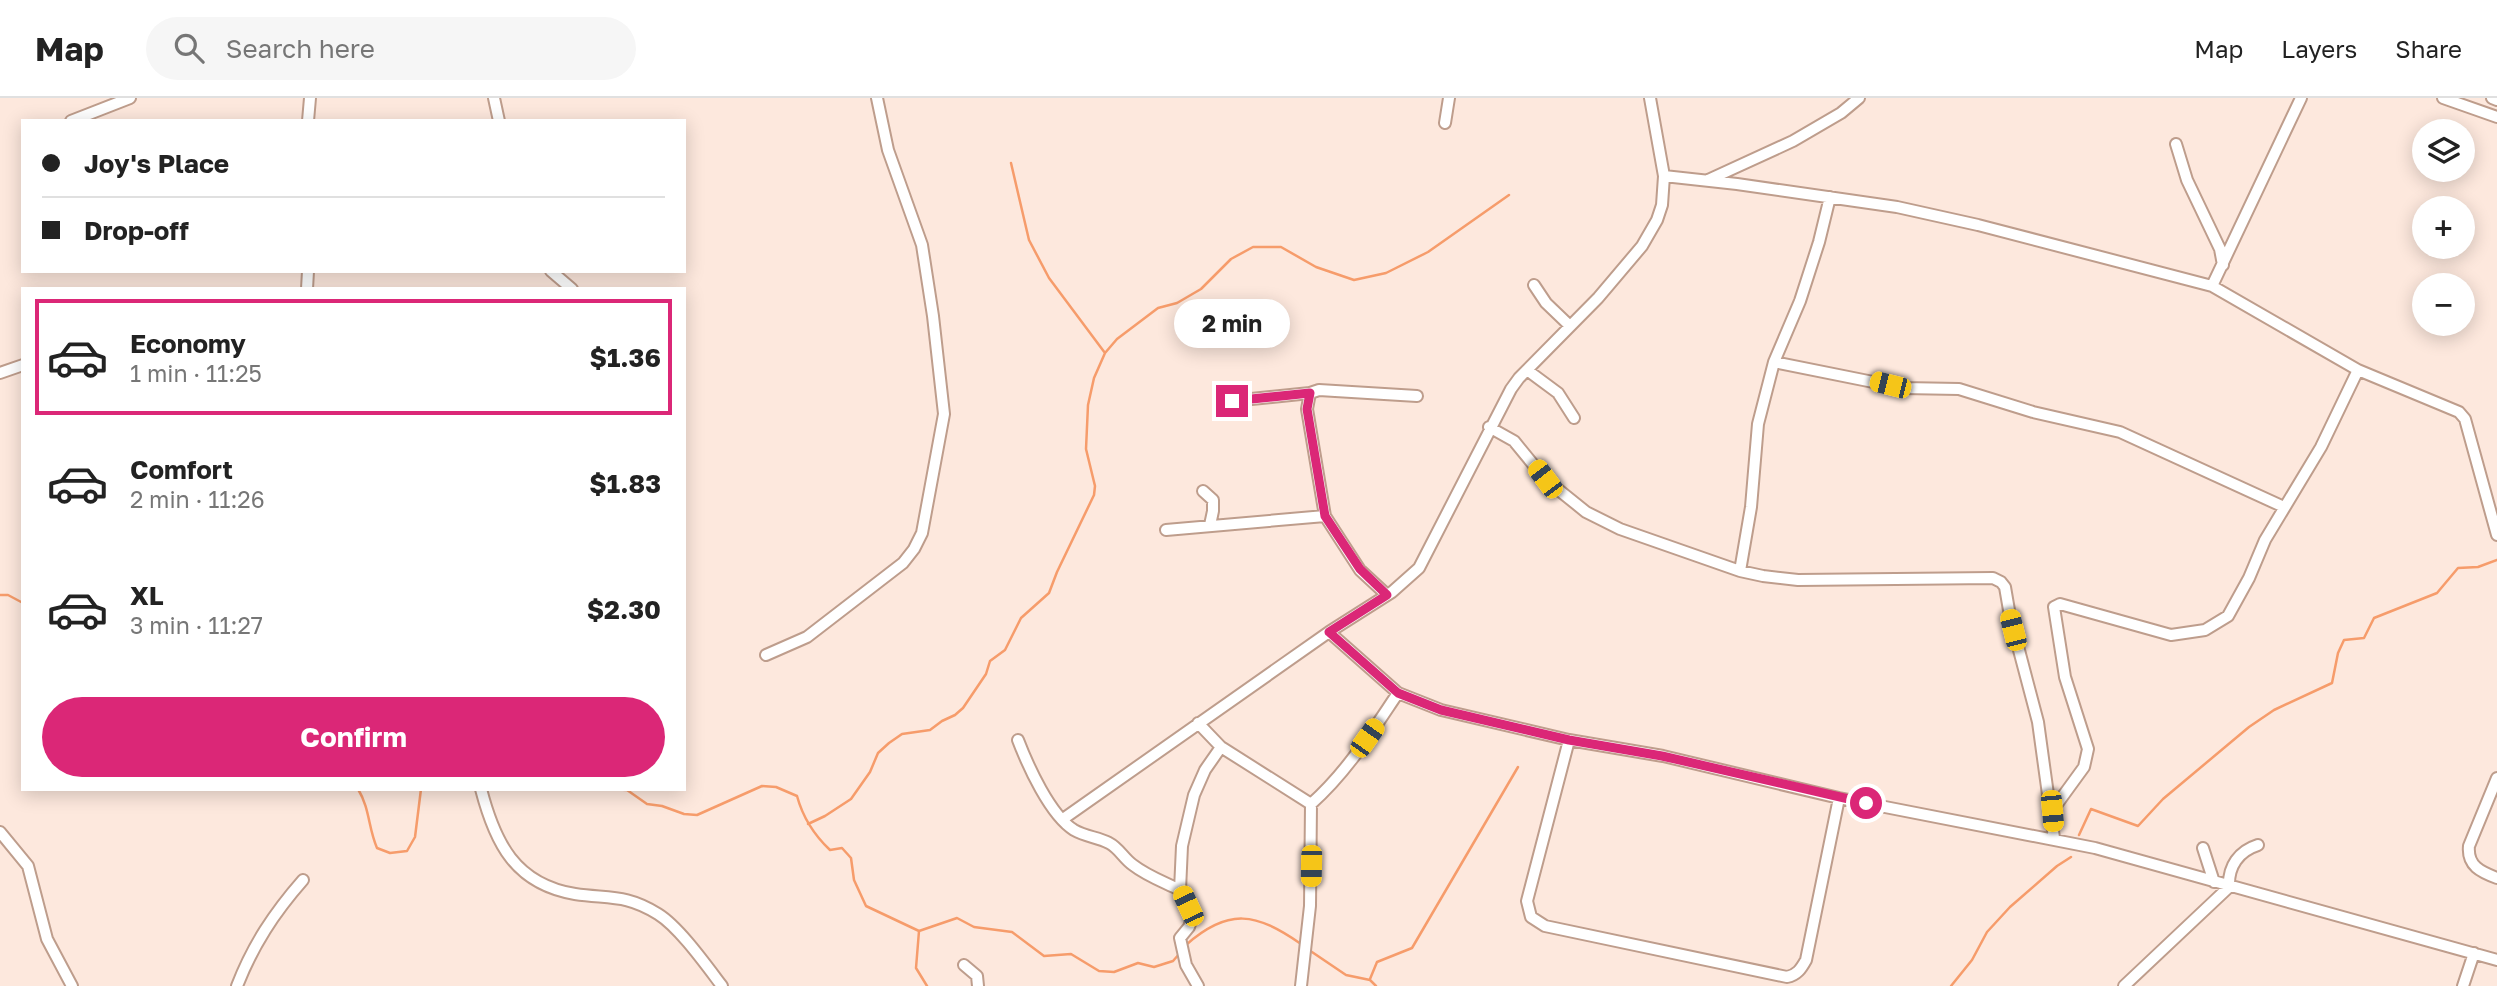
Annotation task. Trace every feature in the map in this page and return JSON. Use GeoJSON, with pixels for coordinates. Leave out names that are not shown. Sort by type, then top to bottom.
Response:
{"type":"FeatureCollection","features":[{"type":"Feature","properties":{"kind":"street"},"geometry":{"type":"LineString","coordinates":[[76,119],[130,98]]}},
{"type":"Feature","properties":{"kind":"street"},"geometry":{"type":"LineString","coordinates":[[308,119],[310,98]]}},
{"type":"Feature","properties":{"kind":"street"},"geometry":{"type":"LineString","coordinates":[[494,98],[499,119]]}},
{"type":"Feature","properties":{"kind":"street"},"geometry":{"type":"LineString","coordinates":[[766,655],[807,638],[903,563],[914,549],[924,523],[944,424],[933,316],[922,245],[888,150],[877,98]]}},
{"type":"Feature","properties":{"kind":"street"},"geometry":{"type":"LineString","coordinates":[[1445,123],[1449,98]]}},
{"type":"Feature","properties":{"kind":"street"},"geometry":{"type":"LineString","coordinates":[[1063,819],[1329,632],[1407,581],[1419,568],[1511,388],[1598,298],[1652,232],[1662,205],[1664,176],[1650,98]]}},
{"type":"Feature","properties":{"kind":"street"},"geometry":{"type":"LineString","coordinates":[[1706,180],[1793,141],[1841,113],[1859,98]]}},
{"type":"Feature","properties":{"kind":"street"},"geometry":{"type":"LineString","coordinates":[[2212,286],[2301,98]]}},
{"type":"Feature","properties":{"kind":"street"},"geometry":{"type":"LineString","coordinates":[[2443,98],[2497,117]]}},
{"type":"Feature","properties":{"kind":"street"},"geometry":{"type":"LineString","coordinates":[[2491,98],[2497,100]]}},
{"type":"Feature","properties":{"kind":"street"},"geometry":{"type":"LineString","coordinates":[[2176,144],[2187,180],[2220,249],[2223,265]]}},
{"type":"Feature","properties":{"kind":"street"},"geometry":{"type":"LineString","coordinates":[[1664,176],[1830,197],[1947,217],[2212,286],[2358,370],[2459,412],[2465,419],[2497,535]]}},
{"type":"Feature","properties":{"kind":"street"},"geometry":{"type":"LineString","coordinates":[[1740,571],[1751,507],[1758,424],[1774,362],[1800,301],[1830,197]]}},
{"type":"Feature","properties":{"kind":"street"},"geometry":{"type":"LineString","coordinates":[[553,273],[570,287]]}},
{"type":"Feature","properties":{"kind":"street"},"geometry":{"type":"LineString","coordinates":[[1534,285],[1546,303],[1570,326]]}},
{"type":"Feature","properties":{"kind":"street"},"geometry":{"type":"LineString","coordinates":[[1774,362],[1903,388],[1959,389],[2033,412],[2120,432],[2284,507]]}},
{"type":"Feature","properties":{"kind":"street"},"geometry":{"type":"LineString","coordinates":[[0,373],[21,366]]}},
{"type":"Feature","properties":{"kind":"street"},"geometry":{"type":"LineString","coordinates":[[1527,370],[1558,393],[1574,418]]}},
{"type":"Feature","properties":{"kind":"street"},"geometry":{"type":"LineString","coordinates":[[2052,811],[2084,766],[2088,749],[2065,677],[2053,609],[2055,605],[2060,604],[2171,635],[2205,630],[2228,616],[2265,540],[2321,447],[2358,370]]}},
{"type":"Feature","properties":{"kind":"street"},"geometry":{"type":"LineString","coordinates":[[1232,401],[1319,390],[1417,396]]}},
{"type":"Feature","properties":{"kind":"street"},"geometry":{"type":"LineString","coordinates":[[1310,393],[1307,409],[1325,516],[1360,569],[1387,595]]}},
{"type":"Feature","properties":{"kind":"street"},"geometry":{"type":"LineString","coordinates":[[1489,427],[1514,441],[1545,479],[1586,512],[1620,529],[1740,571],[1798,580],[1993,578],[2001,582],[2005,587],[2012,625],[2038,722],[2054,838]]}},
{"type":"Feature","properties":{"kind":"street"},"geometry":{"type":"LineString","coordinates":[[1203,491],[1213,500],[1210,525]]}},
{"type":"Feature","properties":{"kind":"street"},"geometry":{"type":"LineString","coordinates":[[1166,530],[1325,516]]}},
{"type":"Feature","properties":{"kind":"street"},"geometry":{"type":"LineString","coordinates":[[1329,632],[1398,693],[1441,710],[1569,740],[1662,756],[1839,798],[2054,838],[2497,960]]}},
{"type":"Feature","properties":{"kind":"street"},"geometry":{"type":"LineString","coordinates":[[1301,986],[1310,906],[1311,804],[1352,761],[1398,693]]}},
{"type":"Feature","properties":{"kind":"street"},"geometry":{"type":"LineString","coordinates":[[1198,723],[1221,747],[1311,804]]}},
{"type":"Feature","properties":{"kind":"street"},"geometry":{"type":"LineString","coordinates":[[1018,740],[1024,758],[1046,797],[1074,830],[1111,844],[1126,860],[1144,873],[1180,890]]}},
{"type":"Feature","properties":{"kind":"street"},"geometry":{"type":"LineString","coordinates":[[1569,740],[1527,901],[1531,918],[1545,926],[1787,977],[1793,976],[1806,960],[1839,798]]}},
{"type":"Feature","properties":{"kind":"street"},"geometry":{"type":"LineString","coordinates":[[1198,986],[1186,965],[1180,938],[1192,918],[1180,890],[1182,846],[1189,809],[1201,778],[1221,747]]}},
{"type":"Feature","properties":{"kind":"street"},"geometry":{"type":"LineString","coordinates":[[2497,778],[2468,854],[2479,871],[2497,878]]}},
{"type":"Feature","properties":{"kind":"street"},"geometry":{"type":"LineString","coordinates":[[482,791],[491,822],[504,849],[527,876],[538,883],[572,893],[628,900],[658,914],[669,922],[722,986]]}},
{"type":"Feature","properties":{"kind":"street"},"geometry":{"type":"LineString","coordinates":[[0,832],[28,866],[47,939],[72,986]]}},
{"type":"Feature","properties":{"kind":"street"},"geometry":{"type":"LineString","coordinates":[[2124,986],[2229,887],[2230,871],[2234,863],[2248,848],[2258,845]]}},
{"type":"Feature","properties":{"kind":"street"},"geometry":{"type":"LineString","coordinates":[[2203,848],[2214,882]]}},
{"type":"Feature","properties":{"kind":"street"},"geometry":{"type":"LineString","coordinates":[[237,986],[248,959],[270,920],[303,880]]}},
{"type":"Feature","properties":{"kind":"street"},"geometry":{"type":"LineString","coordinates":[[2463,986],[2474,953]]}},
{"type":"Feature","properties":{"kind":"street"},"geometry":{"type":"LineString","coordinates":[[964,965],[976,976],[978,986]]}},
{"type":"Feature","properties":{"kind":"waterway"},"geometry":{"type":"LineString","coordinates":[[1011,163],[1029,240],[1049,278],[1105,353]]}},
{"type":"Feature","properties":{"kind":"waterway"},"geometry":{"type":"LineString","coordinates":[[808,824],[851,799],[870,772],[878,753],[889,743],[902,734],[930,730],[963,708],[986,674],[990,661],[1005,650],[1021,618],[1049,593],[1094,495],[1095,486],[1086,449],[1088,405],[1094,378],[1105,353],[1117,339],[1158,308],[1177,303],[1201,289],[1231,259],[1253,247],[1281,247],[1316,267],[1354,280],[1386,273],[1428,252],[1509,195]]}},
{"type":"Feature","properties":{"kind":"waterway"},"geometry":{"type":"LineString","coordinates":[[2079,835],[2091,809],[2138,826],[2163,799],[2249,727],[2274,710],[2332,683],[2338,653],[2344,640],[2364,638],[2374,618],[2437,593],[2458,568],[2478,567],[2497,560]]}},
{"type":"Feature","properties":{"kind":"waterway"},"geometry":{"type":"LineString","coordinates":[[0,595],[8,595],[21,602]]}},
{"type":"Feature","properties":{"kind":"waterway"},"geometry":{"type":"LineString","coordinates":[[1370,979],[1377,962],[1412,948],[1518,767]]}},
{"type":"Feature","properties":{"kind":"waterway"},"geometry":{"type":"LineString","coordinates":[[628,791],[647,804],[697,815],[762,786],[776,787],[797,796],[809,825],[819,838],[830,850],[842,848],[851,858],[854,880],[866,906],[919,931],[916,968],[927,986]]}},
{"type":"Feature","properties":{"kind":"waterway"},"geometry":{"type":"LineString","coordinates":[[359,791],[377,848],[390,853],[407,851],[415,837],[421,791]]}},
{"type":"Feature","properties":{"kind":"waterway"},"geometry":{"type":"LineString","coordinates":[[1951,986],[1972,960],[1987,932],[2010,907],[2071,857]]}},
{"type":"Feature","properties":{"kind":"waterway"},"geometry":{"type":"LineString","coordinates":[[919,931],[957,918],[974,927],[1012,932],[1044,956],[1071,954],[1099,971],[1114,972],[1138,963],[1154,967],[1173,961],[1180,953]]}},
{"type":"Feature","properties":{"kind":"waterway"},"geometry":{"type":"LineString","coordinates":[[1186,945],[1216,924],[1243,919],[1270,926],[1301,944]]}},
{"type":"Feature","properties":{"kind":"waterway"},"geometry":{"type":"LineString","coordinates":[[1309,950],[1346,975],[1370,980],[1376,986]]}},
{"type":"Feature","properties":{"kind":"route"},"geometry":{"type":"LineString","coordinates":[[1232,401],[1310,393],[1307,409],[1325,516],[1360,569],[1387,595],[1329,632],[1398,693],[1441,710],[1569,740],[1662,756],[1866,803]]}}]}
